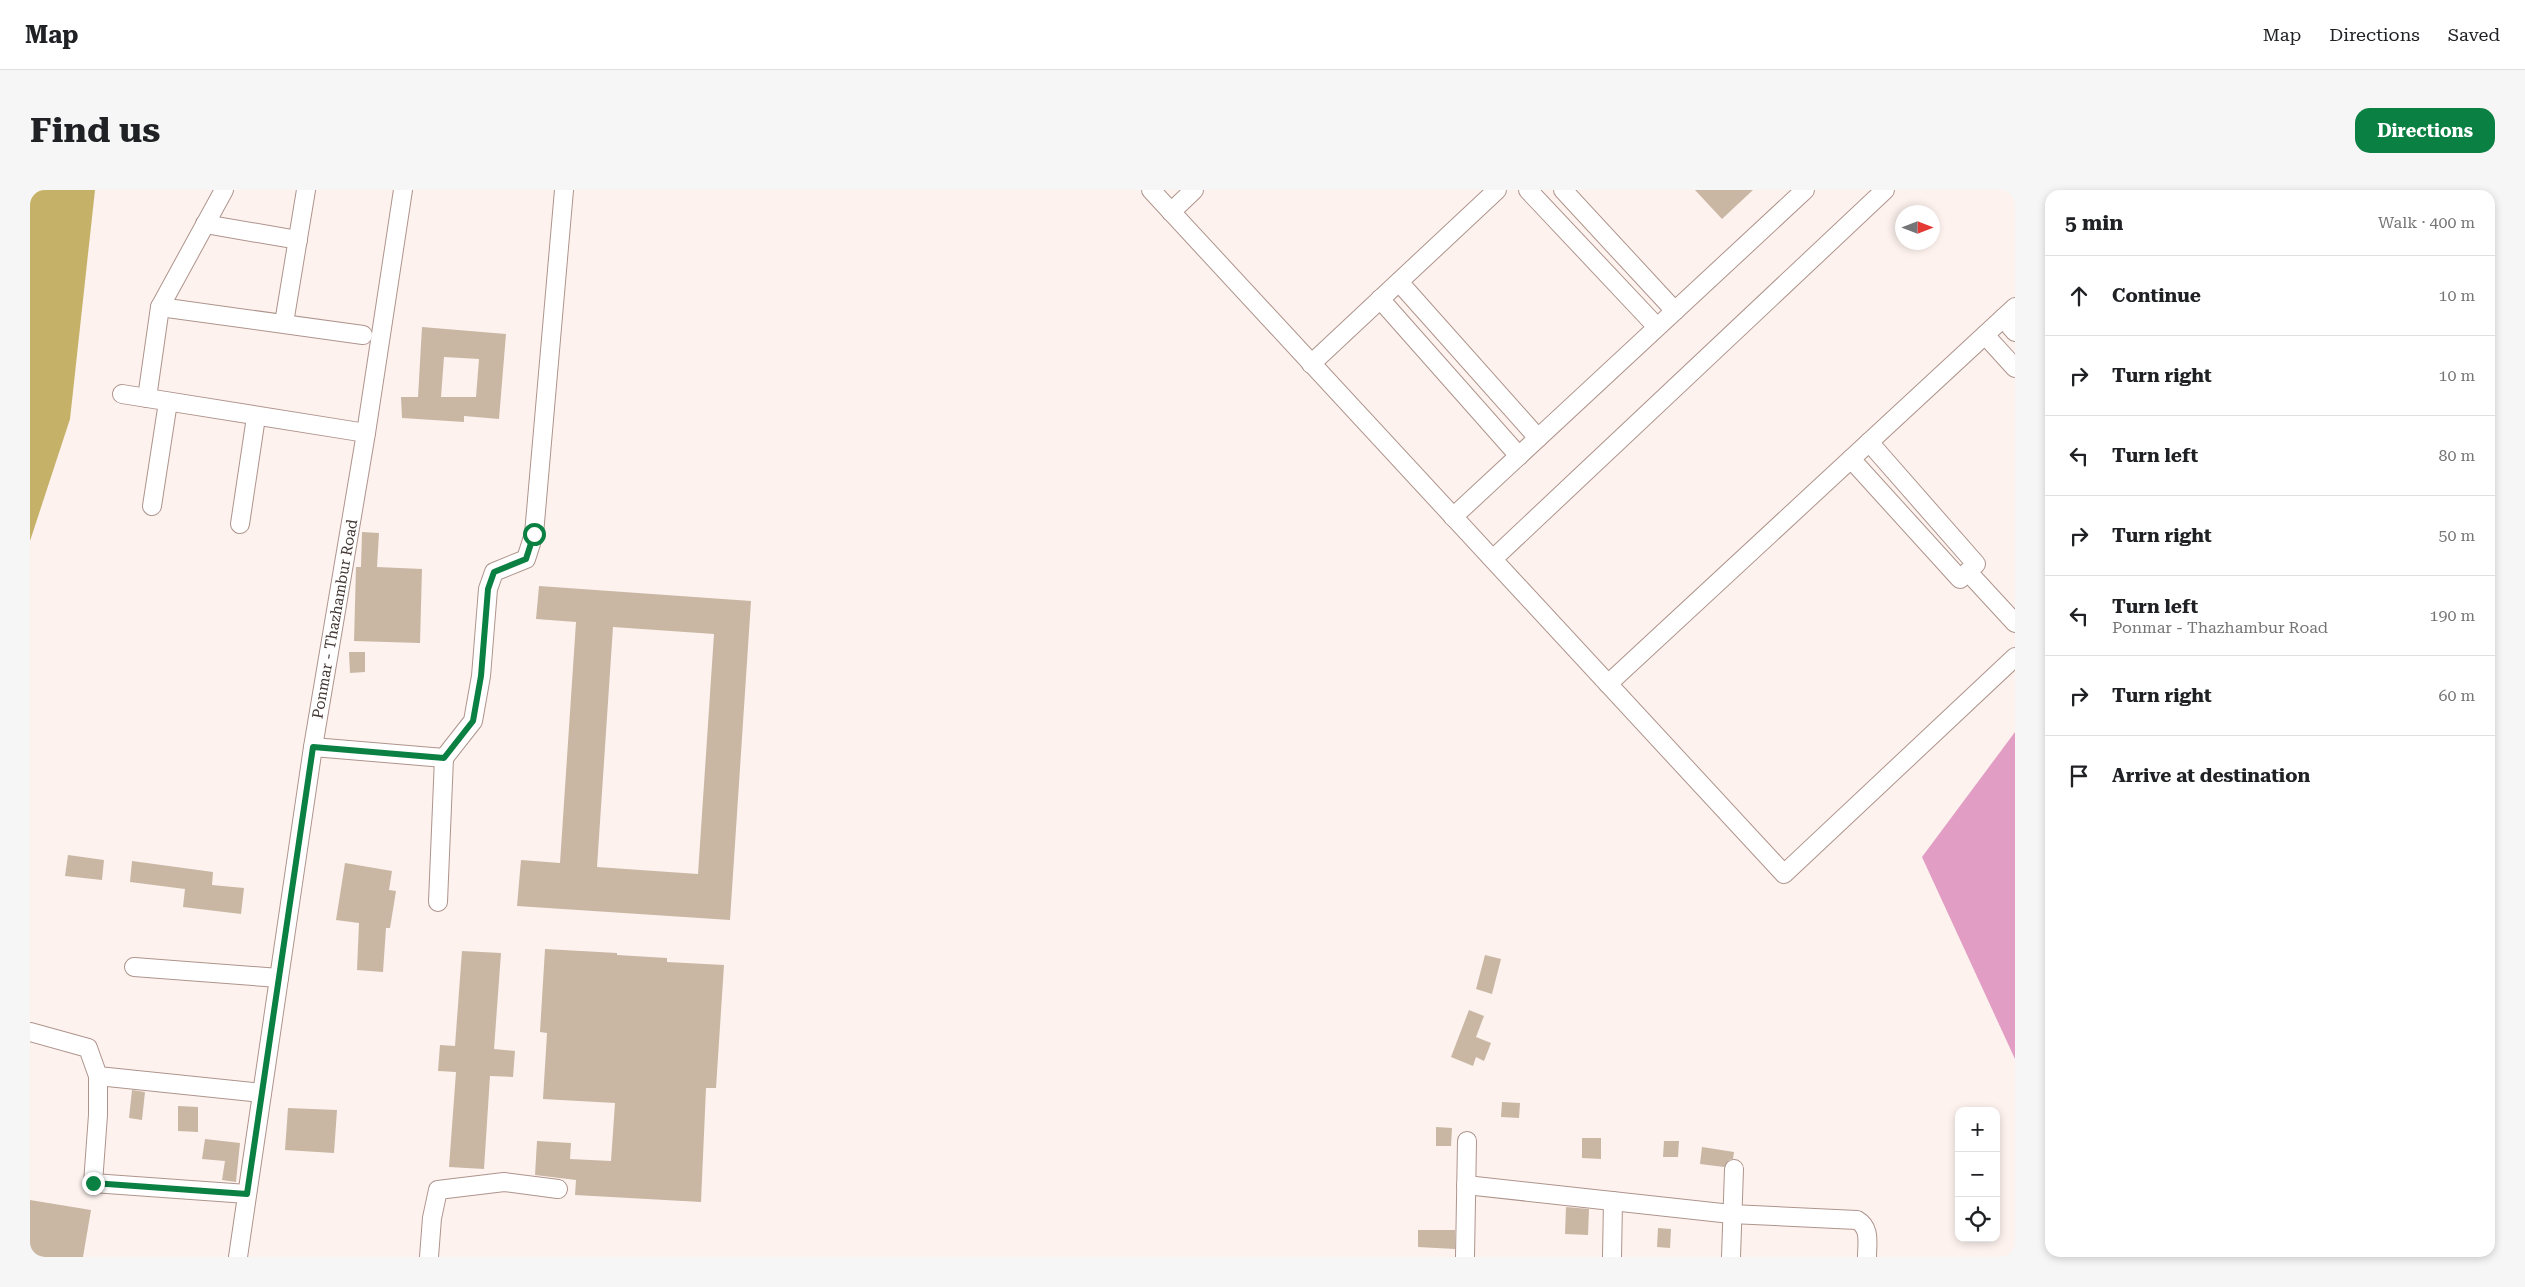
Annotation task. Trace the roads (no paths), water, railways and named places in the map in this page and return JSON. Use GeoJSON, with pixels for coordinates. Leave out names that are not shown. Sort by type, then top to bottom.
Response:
{"type":"FeatureCollection","features":[{"type":"Feature","properties":{"kind":"street"},"geometry":{"type":"LineString","coordinates":[[147,398],[160,307],[224,190]]}},
{"type":"Feature","properties":{"kind":"street"},"geometry":{"type":"LineString","coordinates":[[284,323],[306,190]]}},
{"type":"Feature","properties":{"kind":"street","name":"Ponmar - Thazhambur Road"},"geometry":{"type":"LineString","coordinates":[[238,1257],[313,747],[366,433],[403,190]]}},
{"type":"Feature","properties":{"kind":"street"},"geometry":{"type":"LineString","coordinates":[[438,902],[444,758],[473,721],[481,676],[488,589],[494,572],[526,559],[534,534],[564,190]]}},
{"type":"Feature","properties":{"kind":"street"},"geometry":{"type":"LineString","coordinates":[[1151,190],[1784,874],[2015,657]]}},
{"type":"Feature","properties":{"kind":"street"},"geometry":{"type":"LineString","coordinates":[[1171,212],[1194,190]]}},
{"type":"Feature","properties":{"kind":"street"},"geometry":{"type":"LineString","coordinates":[[1311,364],[1497,190]]}},
{"type":"Feature","properties":{"kind":"street"},"geometry":{"type":"LineString","coordinates":[[1528,190],[1657,327]]}},
{"type":"Feature","properties":{"kind":"street"},"geometry":{"type":"LineString","coordinates":[[1563,190],[1675,311]]}},
{"type":"Feature","properties":{"kind":"street"},"geometry":{"type":"LineString","coordinates":[[1453,517],[1804,190]]}},
{"type":"Feature","properties":{"kind":"street"},"geometry":{"type":"LineString","coordinates":[[1492,559],[1885,190]]}},
{"type":"Feature","properties":{"kind":"street"},"geometry":{"type":"LineString","coordinates":[[206,224],[298,240]]}},
{"type":"Feature","properties":{"kind":"street"},"geometry":{"type":"LineString","coordinates":[[1399,282],[1538,438]]}},
{"type":"Feature","properties":{"kind":"street"},"geometry":{"type":"LineString","coordinates":[[1380,299],[1519,456]]}},
{"type":"Feature","properties":{"kind":"street"},"geometry":{"type":"LineString","coordinates":[[160,307],[363,335]]}},
{"type":"Feature","properties":{"kind":"street"},"geometry":{"type":"LineString","coordinates":[[1608,684],[2009,313],[2015,332]]}},
{"type":"Feature","properties":{"kind":"street"},"geometry":{"type":"LineString","coordinates":[[1985,335],[2015,368]]}},
{"type":"Feature","properties":{"kind":"street"},"geometry":{"type":"LineString","coordinates":[[122,394],[256,417],[366,433]]}},
{"type":"Feature","properties":{"kind":"street"},"geometry":{"type":"LineString","coordinates":[[152,506],[168,402]]}},
{"type":"Feature","properties":{"kind":"street"},"geometry":{"type":"LineString","coordinates":[[240,524],[256,417]]}},
{"type":"Feature","properties":{"kind":"street"},"geometry":{"type":"LineString","coordinates":[[1851,459],[1960,580],[1976,564],[1869,442]]}},
{"type":"Feature","properties":{"kind":"street"},"geometry":{"type":"LineString","coordinates":[[1968,572],[2015,623]]}},
{"type":"Feature","properties":{"kind":"street"},"geometry":{"type":"LineString","coordinates":[[313,747],[444,758]]}},
{"type":"Feature","properties":{"kind":"street"},"geometry":{"type":"LineString","coordinates":[[134,967],[279,978]]}},
{"type":"Feature","properties":{"kind":"street"},"geometry":{"type":"LineString","coordinates":[[30,1032],[88,1048],[104,1077],[98,1115],[93,1183],[247,1194]]}},
{"type":"Feature","properties":{"kind":"street"},"geometry":{"type":"LineString","coordinates":[[104,1077],[262,1093]]}},
{"type":"Feature","properties":{"kind":"street"},"geometry":{"type":"LineString","coordinates":[[1465,1257],[1467,1141]]}},
{"type":"Feature","properties":{"kind":"street"},"geometry":{"type":"LineString","coordinates":[[1731,1257],[1734,1169]]}},
{"type":"Feature","properties":{"kind":"street"},"geometry":{"type":"LineString","coordinates":[[429,1257],[432,1218],[438,1190],[504,1182],[558,1189]]}},
{"type":"Feature","properties":{"kind":"street"},"geometry":{"type":"LineString","coordinates":[[1466,1185],[1731,1214],[1857,1220],[1864,1224],[1867,1231],[1867,1257]]}},
{"type":"Feature","properties":{"kind":"street"},"geometry":{"type":"LineString","coordinates":[[1612,1257],[1613,1201]]}}]}
